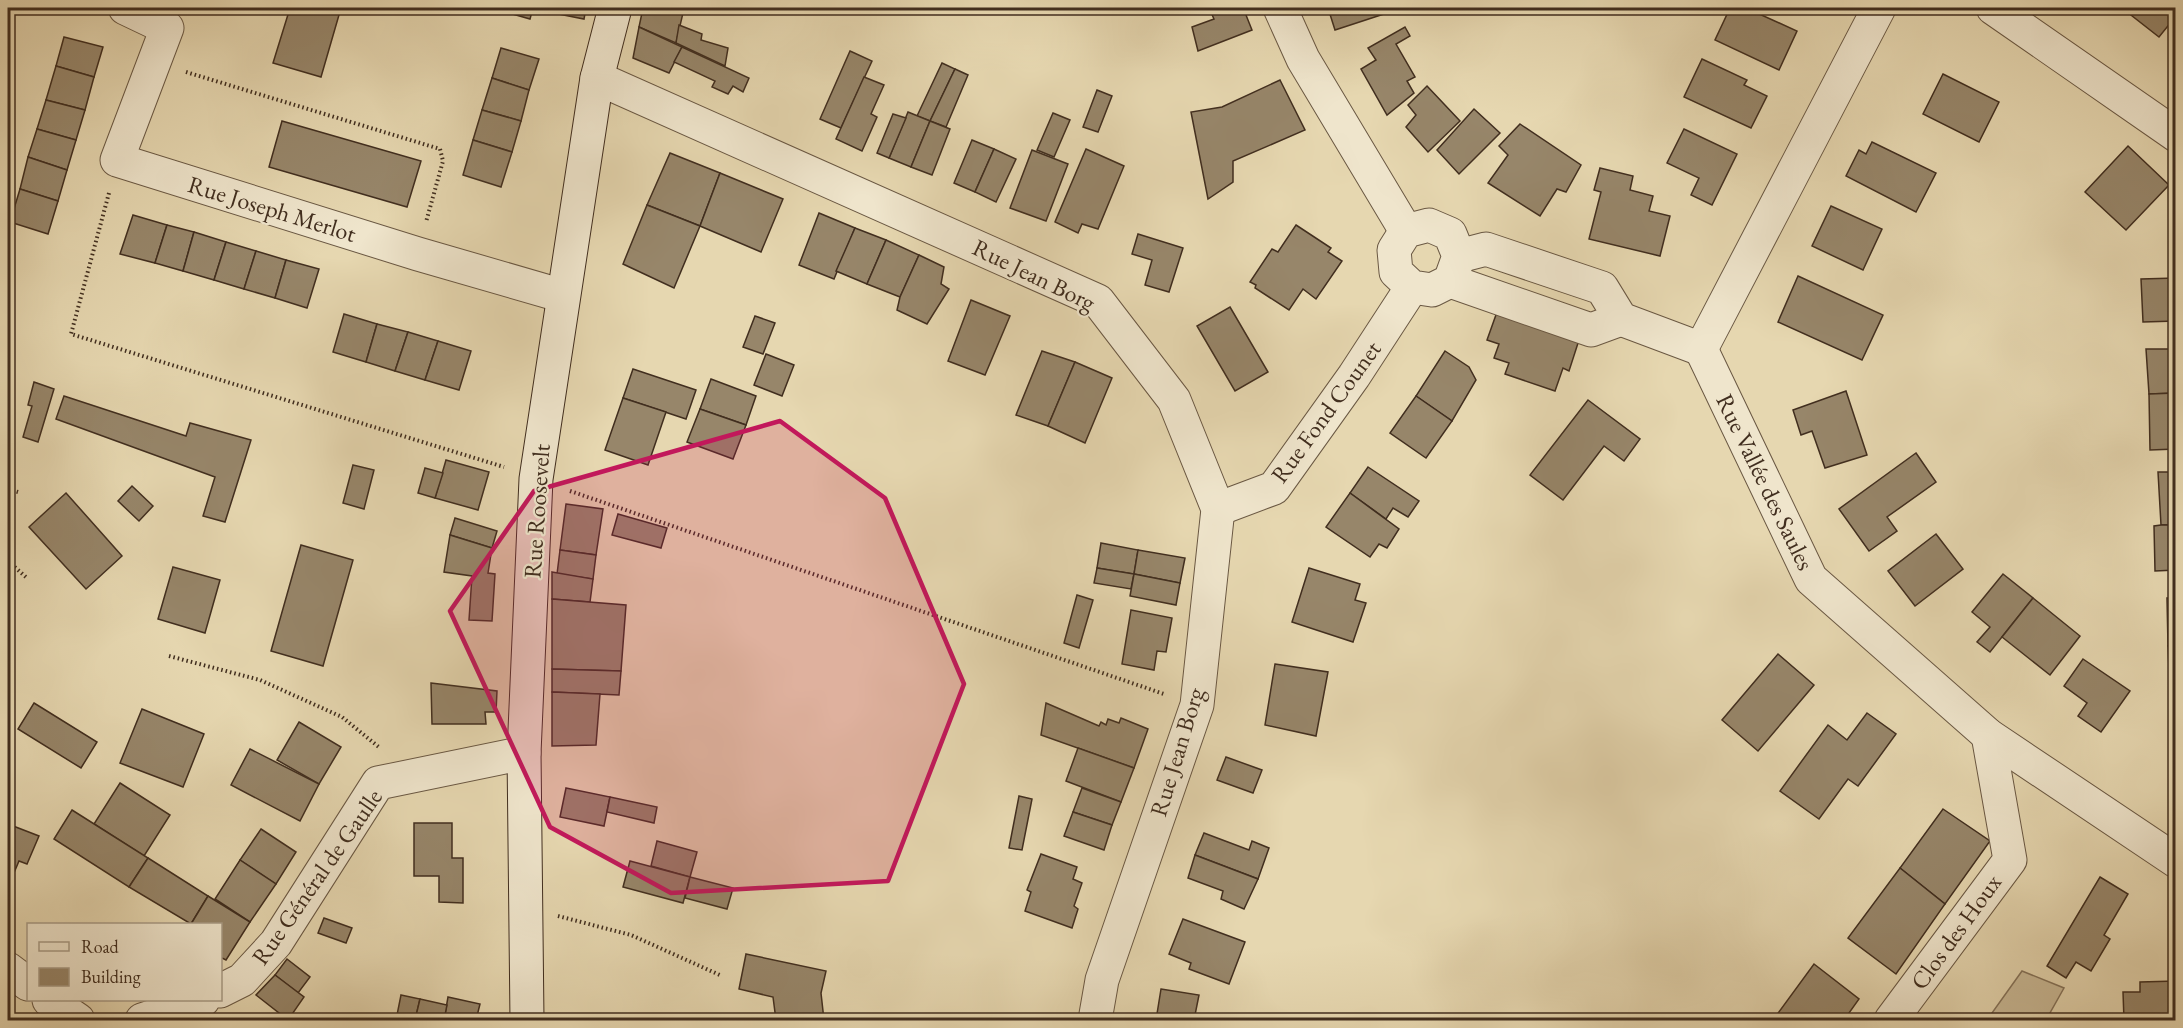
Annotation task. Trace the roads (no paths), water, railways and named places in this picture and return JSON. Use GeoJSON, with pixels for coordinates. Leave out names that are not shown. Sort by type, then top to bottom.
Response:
{"type":"FeatureCollection","features":[{"type":"Feature","properties":{"kind":"street"},"geometry":{"type":"LineString","coordinates":[[125,8],[172,18]]}},
{"type":"Feature","properties":{"kind":"street","name":"Rue Roosevelt"},"geometry":{"type":"LineString","coordinates":[[527,1020],[524,753],[536,479],[597,78],[615,8]]}},
{"type":"Feature","properties":{"kind":"street"},"geometry":{"type":"LineString","coordinates":[[1281,8],[1303,59],[1406,231]]}},
{"type":"Feature","properties":{"kind":"street"},"geometry":{"type":"LineString","coordinates":[[1455,268],[1450,234],[1429,225],[1406,231],[1394,250],[1396,272],[1412,287],[1432,290],[1455,268],[1486,249],[1602,288],[1621,319],[1701,349],[1879,8]]}},
{"type":"Feature","properties":{"kind":"street"},"geometry":{"type":"LineString","coordinates":[[1993,8],[2175,135]]}},
{"type":"Feature","properties":{"kind":"street","name":"Rue Joseph Merlot"},"geometry":{"type":"LineString","coordinates":[[172,18],[153,62],[117,160],[417,254],[563,296]]}},
{"type":"Feature","properties":{"kind":"street","name":"Rue Jean Borg"},"geometry":{"type":"LineString","coordinates":[[597,78],[1098,301],[1174,400],[1218,509],[1197,705],[1102,980],[1095,1020]]}},
{"type":"Feature","properties":{"kind":"street"},"geometry":{"type":"LineString","coordinates":[[1455,268],[1591,330],[1621,319]]}},
{"type":"Feature","properties":{"kind":"street","name":"Rue Fond Counet"},"geometry":{"type":"LineString","coordinates":[[1218,509],[1274,488],[1354,376],[1412,287]]}},
{"type":"Feature","properties":{"kind":"street","name":"Rue Vallée des Saules"},"geometry":{"type":"LineString","coordinates":[[1701,349],[1811,579],[1988,735],[2175,861]]}},
{"type":"Feature","properties":{"kind":"street","name":"Clos des Houx"},"geometry":{"type":"LineString","coordinates":[[1891,1020],[2010,860],[1988,735]]}},
{"type":"Feature","properties":{"kind":"street","name":"Rue Général de Gaulle"},"geometry":{"type":"LineString","coordinates":[[222,990],[242,980],[276,943],[378,783],[524,753]]}},
{"type":"Feature","properties":{"kind":"street"},"geometry":{"type":"LineString","coordinates":[[8,969],[27,983]]}},
{"type":"Feature","properties":{"kind":"street"},"geometry":{"type":"LineString","coordinates":[[53,1001],[78,1020]]}},
{"type":"Feature","properties":{"kind":"street"},"geometry":{"type":"LineString","coordinates":[[142,1020],[197,1001]]}}]}
